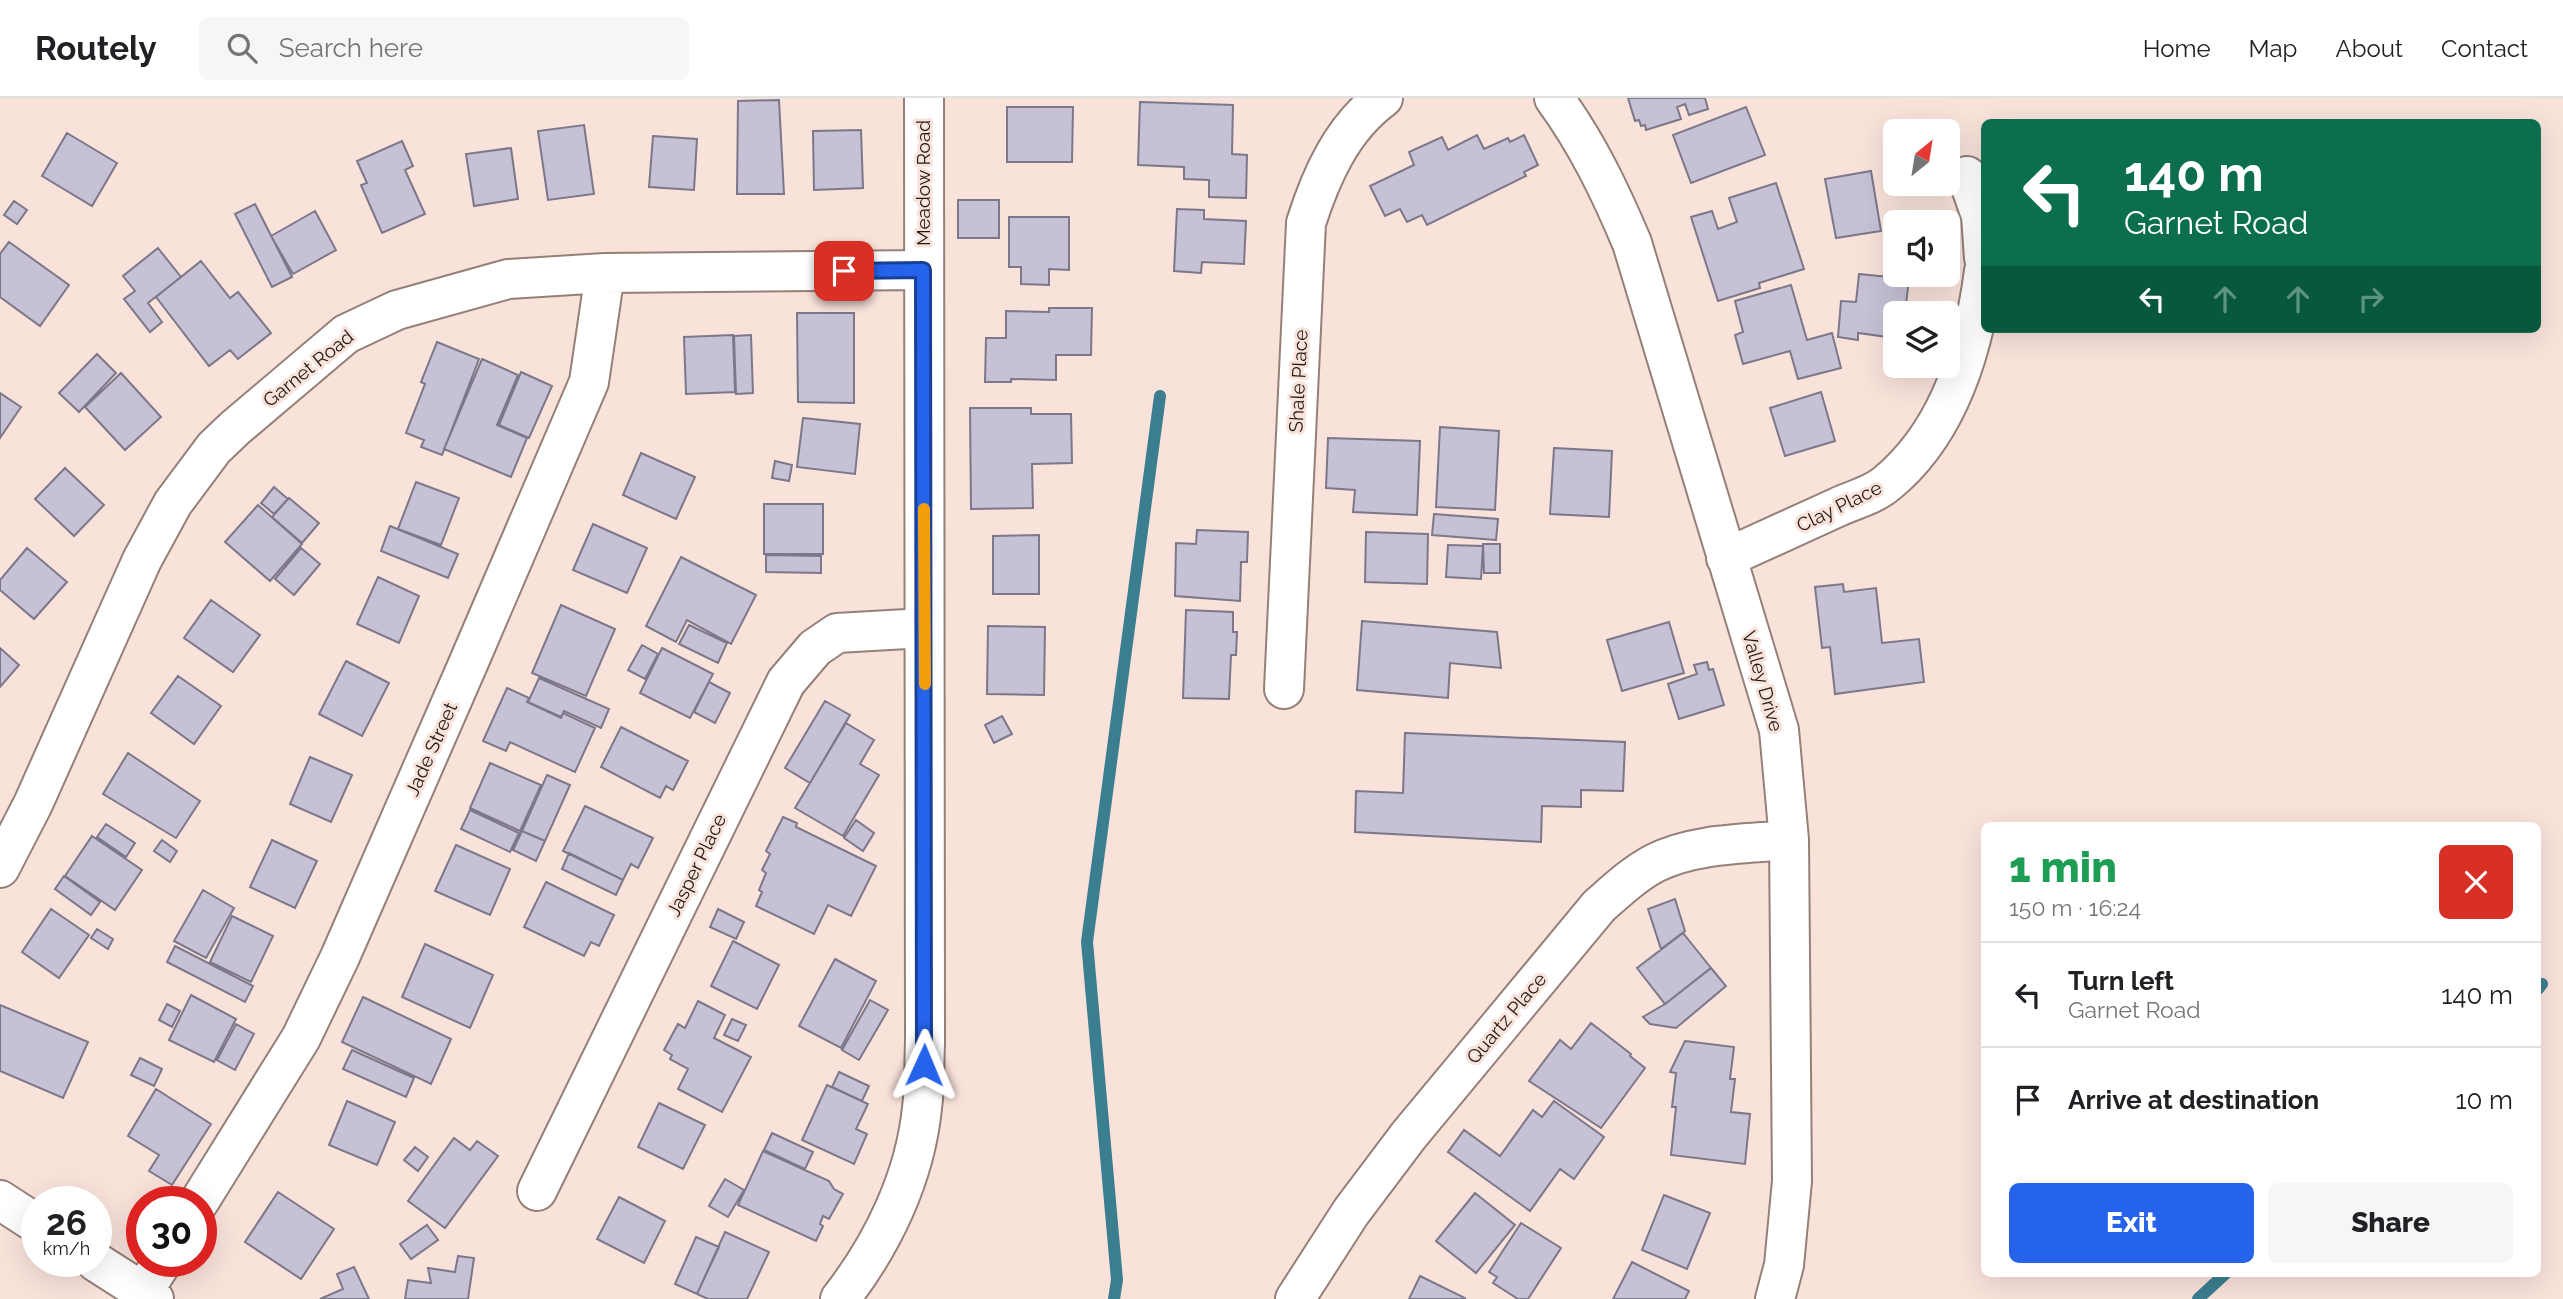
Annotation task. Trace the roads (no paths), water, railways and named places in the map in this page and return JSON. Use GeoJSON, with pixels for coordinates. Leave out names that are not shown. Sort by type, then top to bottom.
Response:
{"type":"FeatureCollection","features":[{"type":"Feature","properties":{"kind":"street","name":"Meadow Road"},"geometry":{"type":"LineString","coordinates":[[840,1299],[887,1226],[911,1167],[922,1108],[925,1043],[924,98]]}},
{"type":"Feature","properties":{"kind":"street","name":"Shale Place"},"geometry":{"type":"LineString","coordinates":[[1284,689],[1306,223],[1318,185],[1338,148],[1382,98]]}},
{"type":"Feature","properties":{"kind":"street","name":"Valley Drive"},"geometry":{"type":"LineString","coordinates":[[1554,98],[1572,121],[1605,179],[1632,243],[1779,730],[1789,840],[1792,1181],[1784,1265],[1775,1299]]}},
{"type":"Feature","properties":{"kind":"street"},"geometry":{"type":"LineString","coordinates":[[1967,176],[1981,216]]}},
{"type":"Feature","properties":{"kind":"street","name":"Garnet Road"},"geometry":{"type":"LineString","coordinates":[[0,868],[33,804],[142,560],[181,492],[235,428],[346,334],[397,310],[508,279],[605,273],[923,270]]}},
{"type":"Feature","properties":{"kind":"street","name":"Jade Street"},"geometry":{"type":"LineString","coordinates":[[209,1186],[301,1038],[340,957],[446,715],[589,382],[605,273]]}},
{"type":"Feature","properties":{"kind":"street","name":"Clay Place"},"geometry":{"type":"LineString","coordinates":[[1726,558],[1884,486],[1910,460],[1936,425],[1965,364],[1978,317],[1981,294]]}},
{"type":"Feature","properties":{"kind":"street","name":"Jasper Place"},"geometry":{"type":"LineString","coordinates":[[537,1191],[786,682],[815,648],[836,633],[924,628]]}},
{"type":"Feature","properties":{"kind":"street","name":"Quartz Place"},"geometry":{"type":"LineString","coordinates":[[1295,1299],[1351,1212],[1409,1135],[1599,906],[1624,884],[1656,863],[1697,850],[1789,840]]}},
{"type":"Feature","properties":{"kind":"street"},"geometry":{"type":"LineString","coordinates":[[1,1203],[21,1215]]}},
{"type":"Feature","properties":{"kind":"street"},"geometry":{"type":"LineString","coordinates":[[112,1268],[153,1284]]}},
{"type":"Feature","properties":{"kind":"waterway"},"geometry":{"type":"LineString","coordinates":[[1114,1299],[1117,1280],[1087,942],[1160,396]]}},
{"type":"Feature","properties":{"kind":"waterway"},"geometry":{"type":"LineString","coordinates":[[2198,1299],[2222,1277]]}}]}
